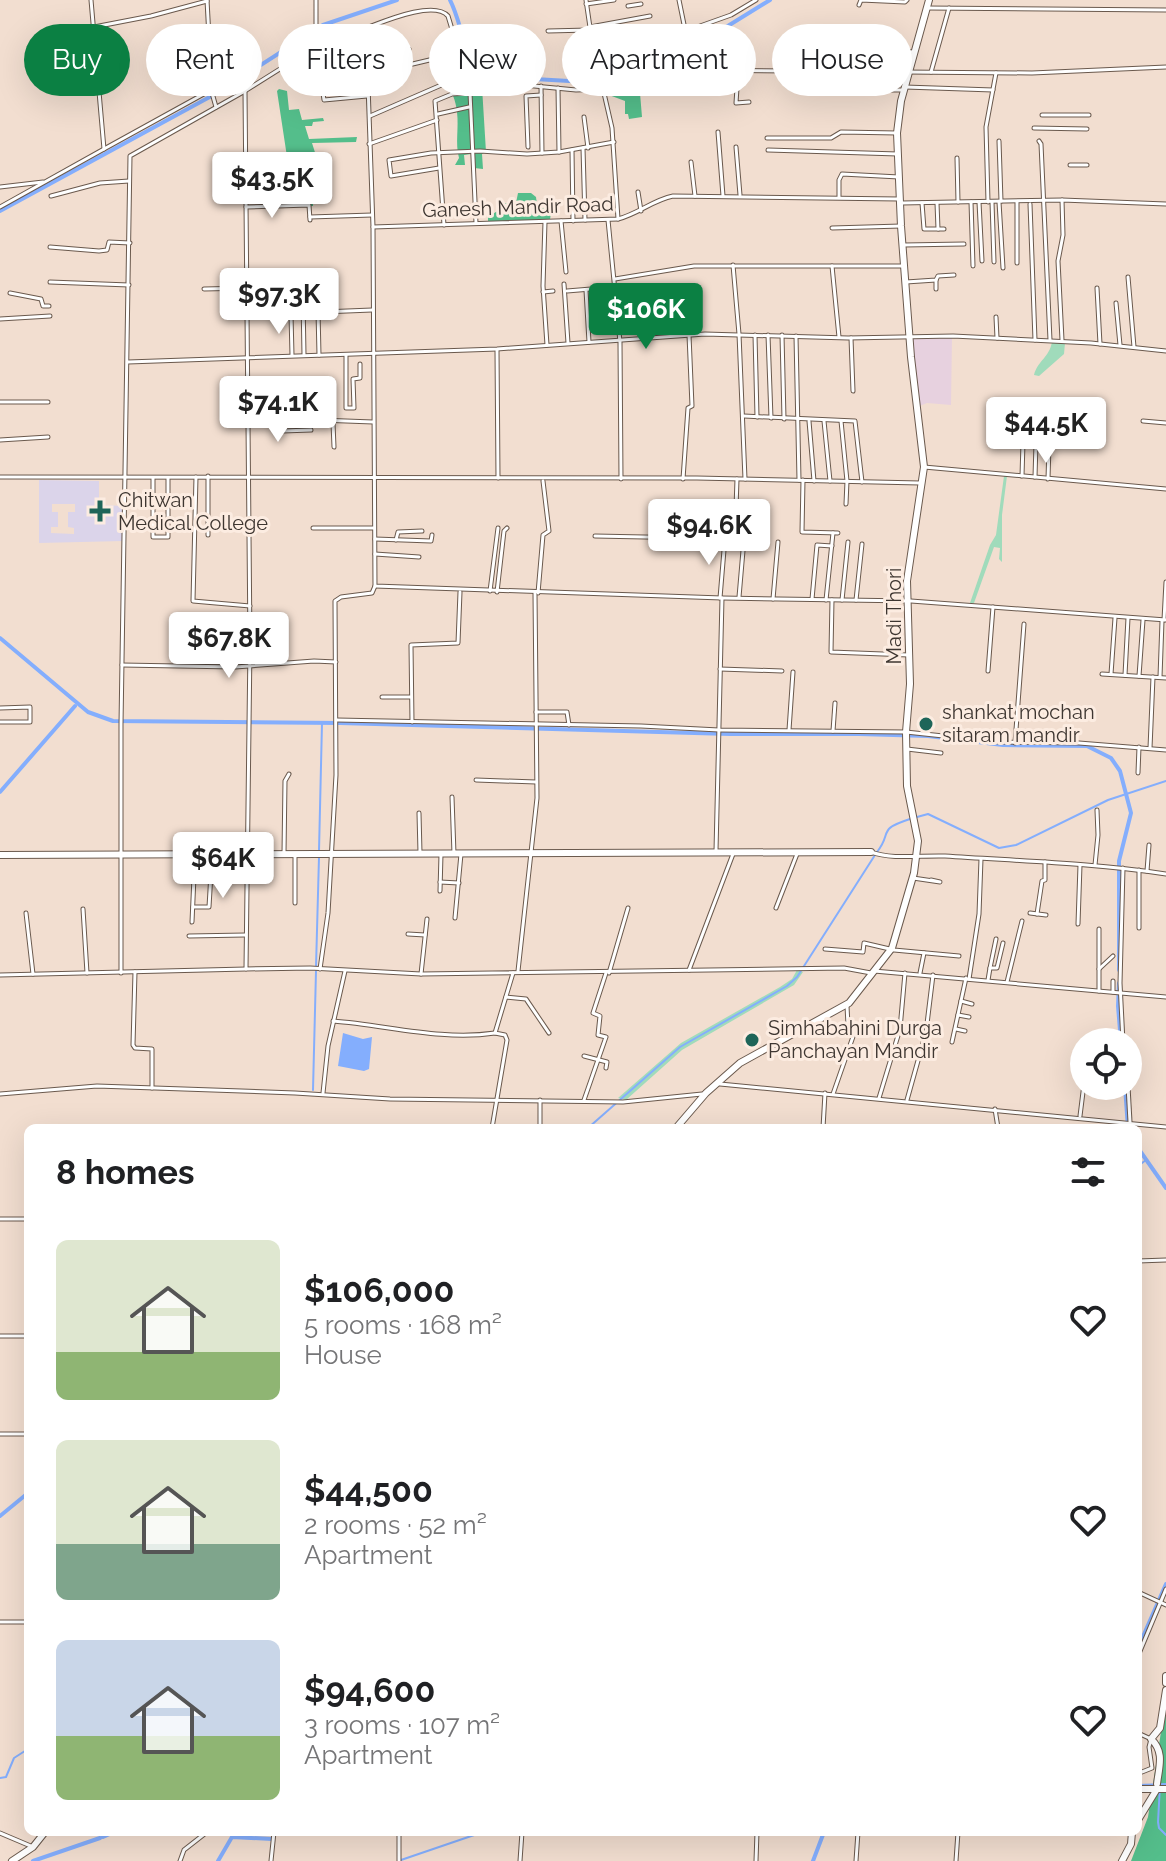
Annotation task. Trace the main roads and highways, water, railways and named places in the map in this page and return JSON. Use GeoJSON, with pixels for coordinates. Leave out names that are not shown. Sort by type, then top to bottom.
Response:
{"type":"FeatureCollection","features":[{"type":"Feature","properties":{"kind":"main road","name":"Madi Thori"},"geometry":{"type":"LineString","coordinates":[[679,1124],[706,1093],[740,1063],[847,1003],[891,949],[913,878],[918,841],[907,786],[908,601],[909,567],[924,467],[916,415],[902,245],[897,133],[909,72],[928,4]]}},
{"type":"Feature","properties":{"kind":"main road"},"geometry":{"type":"LineString","coordinates":[[0,855],[871,852]]}},
{"type":"Feature","properties":{"kind":"main road"},"geometry":{"type":"LineString","coordinates":[[1166,1676],[1166,1683]]}},
{"type":"Feature","properties":{"kind":"main road"},"geometry":{"type":"LineString","coordinates":[[1142,1813],[1157,1787],[1161,1754],[1151,1739],[1160,1728],[1166,1690]]}},
{"type":"Feature","properties":{"kind":"main road"},"geometry":{"type":"LineString","coordinates":[[1142,1789],[1166,1789]]}},
{"type":"Feature","properties":{"kind":"main road"},"geometry":{"type":"LineString","coordinates":[[12,1861],[33,1847],[42,1836]]}},
{"type":"Feature","properties":{"kind":"main road"},"geometry":{"type":"LineString","coordinates":[[1122,1861],[1132,1836]]}},
{"type":"Feature","properties":{"kind":"water"},"geometry":{"type":"Polygon","coordinates":[[[343,1033],[363,1039],[372,1037],[369,1069],[364,1071],[338,1066],[343,1033]]]}},
{"type":"Feature","properties":{"kind":"waterway"},"geometry":{"type":"LineString","coordinates":[[0,211],[217,93],[323,25],[397,0]]}},
{"type":"Feature","properties":{"kind":"waterway"},"geometry":{"type":"LineString","coordinates":[[450,0],[471,57],[487,73],[499,77],[569,81],[594,80],[612,75],[710,37],[770,0]]}},
{"type":"Feature","properties":{"kind":"waterway"},"geometry":{"type":"LineString","coordinates":[[0,638],[88,712],[113,721],[859,734],[928,736],[1003,745],[1087,746],[1111,758],[1120,771],[1131,813],[1119,861],[1119,970]]}},
{"type":"Feature","properties":{"kind":"waterway"},"geometry":{"type":"LineString","coordinates":[[0,792],[75,706]]}},
{"type":"Feature","properties":{"kind":"waterway"},"geometry":{"type":"LineString","coordinates":[[319,851],[322,723]]}},
{"type":"Feature","properties":{"kind":"waterway"},"geometry":{"type":"LineString","coordinates":[[917,817],[928,814],[999,848],[1016,845],[1108,800],[1166,781]]}},
{"type":"Feature","properties":{"kind":"waterway"},"geometry":{"type":"LineString","coordinates":[[877,852],[889,829],[910,819]]}},
{"type":"Feature","properties":{"kind":"waterway"},"geometry":{"type":"LineString","coordinates":[[593,1124],[680,1047],[787,986],[797,977],[875,855]]}},
{"type":"Feature","properties":{"kind":"waterway"},"geometry":{"type":"LineString","coordinates":[[316,967],[319,857]]}},
{"type":"Feature","properties":{"kind":"waterway"},"geometry":{"type":"LineString","coordinates":[[313,1090],[316,971]]}},
{"type":"Feature","properties":{"kind":"waterway"},"geometry":{"type":"LineString","coordinates":[[1119,983],[1120,1028]]}},
{"type":"Feature","properties":{"kind":"waterway"},"geometry":{"type":"LineString","coordinates":[[1126,1100],[1128,1124]]}},
{"type":"Feature","properties":{"kind":"waterway"},"geometry":{"type":"LineString","coordinates":[[1142,1154],[1166,1188]]}},
{"type":"Feature","properties":{"kind":"waterway"},"geometry":{"type":"LineString","coordinates":[[1142,1163],[1146,1160]]}},
{"type":"Feature","properties":{"kind":"waterway"},"geometry":{"type":"LineString","coordinates":[[0,1516],[24,1496]]}},
{"type":"Feature","properties":{"kind":"waterway"},"geometry":{"type":"LineString","coordinates":[[1142,1639],[1166,1584]]}},
{"type":"Feature","properties":{"kind":"waterway"},"geometry":{"type":"LineString","coordinates":[[0,1778],[6,1777],[14,1758],[24,1752]]}},
{"type":"Feature","properties":{"kind":"waterway"},"geometry":{"type":"LineString","coordinates":[[1160,1785],[1158,1822],[1166,1835]]}},
{"type":"Feature","properties":{"kind":"waterway"},"geometry":{"type":"LineString","coordinates":[[1142,1786],[1166,1785]]}},
{"type":"Feature","properties":{"kind":"waterway"},"geometry":{"type":"LineString","coordinates":[[401,1860],[471,1836]]}},
{"type":"Feature","properties":{"kind":"waterway"},"geometry":{"type":"LineString","coordinates":[[813,1861],[822,1836]]}},
{"type":"Feature","properties":{"kind":"waterway"},"geometry":{"type":"LineString","coordinates":[[218,1861],[232,1837],[272,1839]]}},
{"type":"Feature","properties":{"kind":"waterway"},"geometry":{"type":"LineString","coordinates":[[33,1861],[100,1838]]}},
{"type":"Feature","properties":{"kind":"place","name":"Chitwan Medical College"},"geometry":{"type":"Point","coordinates":[100,511]}},
{"type":"Feature","properties":{"kind":"place","name":"shankat mochan sitaram mandir"},"geometry":{"type":"Point","coordinates":[926,724]}},
{"type":"Feature","properties":{"kind":"place","name":"Simhabahini Durga Panchayan Mandir"},"geometry":{"type":"Point","coordinates":[752,1040]}}]}
